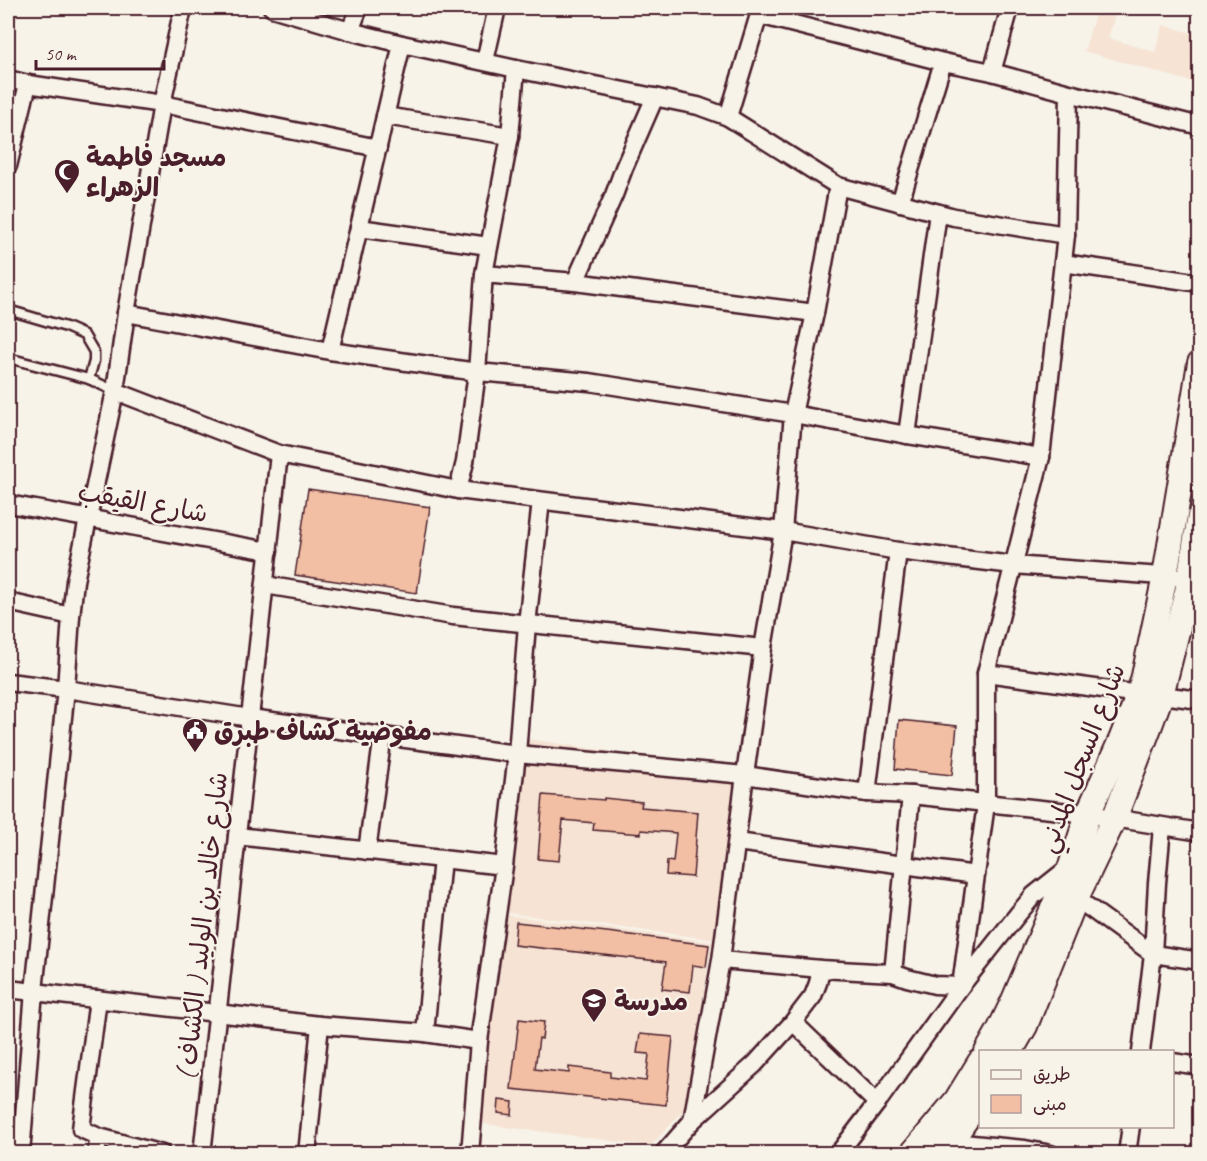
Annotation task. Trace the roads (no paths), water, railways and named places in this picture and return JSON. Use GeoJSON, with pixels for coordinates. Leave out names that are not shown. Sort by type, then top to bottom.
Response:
{"type":"FeatureCollection","features":[{"type":"Feature","properties":{"kind":"street"},"geometry":{"type":"LineString","coordinates":[[21,1154],[34,991],[66,689],[70,616],[100,456],[115,391],[162,104],[183,8]]}},
{"type":"Feature","properties":{"kind":"street"},"geometry":{"type":"LineString","coordinates":[[272,8],[402,44],[698,106],[728,117],[838,186],[954,217],[1066,235]]}},
{"type":"Feature","properties":{"kind":"street"},"geometry":{"type":"LineString","coordinates":[[350,31],[359,8]]}},
{"type":"Feature","properties":{"kind":"street"},"geometry":{"type":"LineString","coordinates":[[485,61],[496,8]]}},
{"type":"Feature","properties":{"kind":"street"},"geometry":{"type":"LineString","coordinates":[[992,72],[1010,8]]}},
{"type":"Feature","properties":{"kind":"street"},"geometry":{"type":"LineString","coordinates":[[728,117],[760,11],[943,62],[992,72],[1200,126]]}},
{"type":"Feature","properties":{"kind":"street"},"geometry":{"type":"LineString","coordinates":[[330,351],[402,44]]}},
{"type":"Feature","properties":{"kind":"street"},"geometry":{"type":"LineString","coordinates":[[900,203],[943,62]]}},
{"type":"Feature","properties":{"kind":"street"},"geometry":{"type":"LineString","coordinates":[[458,490],[465,462],[477,372],[484,274],[510,136],[516,69]]}},
{"type":"Feature","properties":{"kind":"street"},"geometry":{"type":"LineString","coordinates":[[8,79],[162,104],[378,147]]}},
{"type":"Feature","properties":{"kind":"street"},"geometry":{"type":"LineString","coordinates":[[8,165],[28,84]]}},
{"type":"Feature","properties":{"kind":"street"},"geometry":{"type":"LineString","coordinates":[[961,986],[986,804],[986,673],[1041,457],[1066,235],[1069,93]]}},
{"type":"Feature","properties":{"kind":"street"},"geometry":{"type":"LineString","coordinates":[[575,282],[655,97]]}},
{"type":"Feature","properties":{"kind":"street"},"geometry":{"type":"LineString","coordinates":[[386,116],[510,136]]}},
{"type":"Feature","properties":{"kind":"street"},"geometry":{"type":"LineString","coordinates":[[692,1121],[721,960],[763,648],[783,531],[793,414],[815,313],[838,186]]}},
{"type":"Feature","properties":{"kind":"street"},"geometry":{"type":"LineString","coordinates":[[906,435],[938,213]]}},
{"type":"Feature","properties":{"kind":"street"},"geometry":{"type":"LineString","coordinates":[[359,228],[489,246]]}},
{"type":"Feature","properties":{"kind":"street"},"geometry":{"type":"LineString","coordinates":[[1063,263],[1200,283]]}},
{"type":"Feature","properties":{"kind":"street"},"geometry":{"type":"LineString","coordinates":[[484,274],[575,282],[815,313]]}},
{"type":"Feature","properties":{"kind":"street"},"geometry":{"type":"LineString","coordinates":[[126,313],[330,351],[477,372],[590,382],[1041,457]]}},
{"type":"Feature","properties":{"kind":"street","name":"شارع السجل المدني"},"geometry":{"type":"LineString","coordinates":[[1011,1050],[1025,1026],[1076,898],[1114,819],[1139,755],[1150,694],[1144,676],[1165,576],[1200,363]]}},
{"type":"Feature","properties":{"kind":"street"},"geometry":{"type":"LineString","coordinates":[[115,391],[279,454],[458,490],[783,531],[898,551],[1013,565],[1195,580]]}},
{"type":"Feature","properties":{"kind":"street","name":"شارع خالد بن الوليد ( الكشاف )"},"geometry":{"type":"LineString","coordinates":[[202,1154],[279,454]]}},
{"type":"Feature","properties":{"kind":"street"},"geometry":{"type":"LineString","coordinates":[[471,1153],[479,1041],[504,866],[517,754],[527,624],[541,501]]}},
{"type":"Feature","properties":{"kind":"street","name":"شارع القيقب"},"geometry":{"type":"LineString","coordinates":[[8,504],[269,551]]}},
{"type":"Feature","properties":{"kind":"street","name":"شارع السجل المدني"},"geometry":{"type":"LineString","coordinates":[[988,1050],[1014,1000],[1071,866],[1088,814],[1121,740],[1150,694],[1195,580],[1200,516]]}},
{"type":"Feature","properties":{"kind":"street"},"geometry":{"type":"LineString","coordinates":[[867,792],[898,551]]}},
{"type":"Feature","properties":{"kind":"street"},"geometry":{"type":"LineString","coordinates":[[265,585],[453,616],[763,648]]}},
{"type":"Feature","properties":{"kind":"street"},"geometry":{"type":"LineString","coordinates":[[8,602],[70,616]]}},
{"type":"Feature","properties":{"kind":"street"},"geometry":{"type":"LineString","coordinates":[[986,673],[1200,700]]}},
{"type":"Feature","properties":{"kind":"street"},"geometry":{"type":"LineString","coordinates":[[8,682],[517,754],[745,775],[867,792],[1088,814],[1200,832]]}},
{"type":"Feature","properties":{"kind":"street"},"geometry":{"type":"LineString","coordinates":[[368,851],[383,735]]}},
{"type":"Feature","properties":{"kind":"street"},"geometry":{"type":"LineString","coordinates":[[893,972],[911,795]]}},
{"type":"Feature","properties":{"kind":"street"},"geometry":{"type":"LineString","coordinates":[[1141,1050],[1154,954],[1162,827]]}},
{"type":"Feature","properties":{"kind":"street"},"geometry":{"type":"LineString","coordinates":[[237,836],[504,866]]}},
{"type":"Feature","properties":{"kind":"street"},"geometry":{"type":"LineString","coordinates":[[737,842],[976,875]]}},
{"type":"Feature","properties":{"kind":"street"},"geometry":{"type":"LineString","coordinates":[[425,1033],[442,859]]}},
{"type":"Feature","properties":{"kind":"street"},"geometry":{"type":"LineString","coordinates":[[838,1154],[877,1104],[961,986],[1018,914],[1034,895],[1071,866]]}},
{"type":"Feature","properties":{"kind":"street"},"geometry":{"type":"LineString","coordinates":[[1076,898],[1154,954],[1200,961]]}},
{"type":"Feature","properties":{"kind":"street"},"geometry":{"type":"LineString","coordinates":[[721,960],[821,969],[893,972],[935,985],[961,986]]}},
{"type":"Feature","properties":{"kind":"street"},"geometry":{"type":"LineString","coordinates":[[663,1154],[692,1121],[755,1064],[793,1022],[813,996],[821,969]]}},
{"type":"Feature","properties":{"kind":"street"},"geometry":{"type":"LineString","coordinates":[[8,989],[320,1025],[425,1033],[479,1041]]}},
{"type":"Feature","properties":{"kind":"street"},"geometry":{"type":"LineString","coordinates":[[98,999],[81,1129],[99,1137],[162,1154]]}},
{"type":"Feature","properties":{"kind":"street"},"geometry":{"type":"LineString","coordinates":[[793,1022],[877,1104]]}},
{"type":"Feature","properties":{"kind":"street"},"geometry":{"type":"LineString","coordinates":[[307,1154],[320,1025]]}},
{"type":"Feature","properties":{"kind":"street"},"geometry":{"type":"LineString","coordinates":[[1174,1062],[1200,1066]]}},
{"type":"Feature","properties":{"kind":"street"},"geometry":{"type":"LineString","coordinates":[[912,1154],[956,1101],[979,1065]]}},
{"type":"Feature","properties":{"kind":"street"},"geometry":{"type":"LineString","coordinates":[[947,1148],[979,1102]]}},
{"type":"Feature","properties":{"kind":"street"},"geometry":{"type":"LineString","coordinates":[[1127,1154],[1131,1128]]}},
{"type":"Feature","properties":{"kind":"street"},"geometry":{"type":"LineString","coordinates":[[96,1154],[99,1137]]}},
{"type":"Feature","properties":{"kind":"street"},"geometry":{"type":"LineString","coordinates":[[947,1148],[1051,1154]]}},
{"type":"Feature","properties":{"kind":"lane"},"geometry":{"type":"LineString","coordinates":[[8,310],[66,327],[84,335],[94,352],[89,379]]}},
{"type":"Feature","properties":{"kind":"lane"},"geometry":{"type":"LineString","coordinates":[[8,358],[89,379],[115,391]]}},
{"type":"Feature","properties":{"kind":"place","name":"مسجد فاطمة الزهراء"},"geometry":{"type":"Point","coordinates":[67,195]}},
{"type":"Feature","properties":{"kind":"place","name":"مفوضية كشاف طبرق"},"geometry":{"type":"Point","coordinates":[195,754]}},
{"type":"Feature","properties":{"kind":"place","name":"مدرسة"},"geometry":{"type":"Point","coordinates":[594,1024]}}]}
